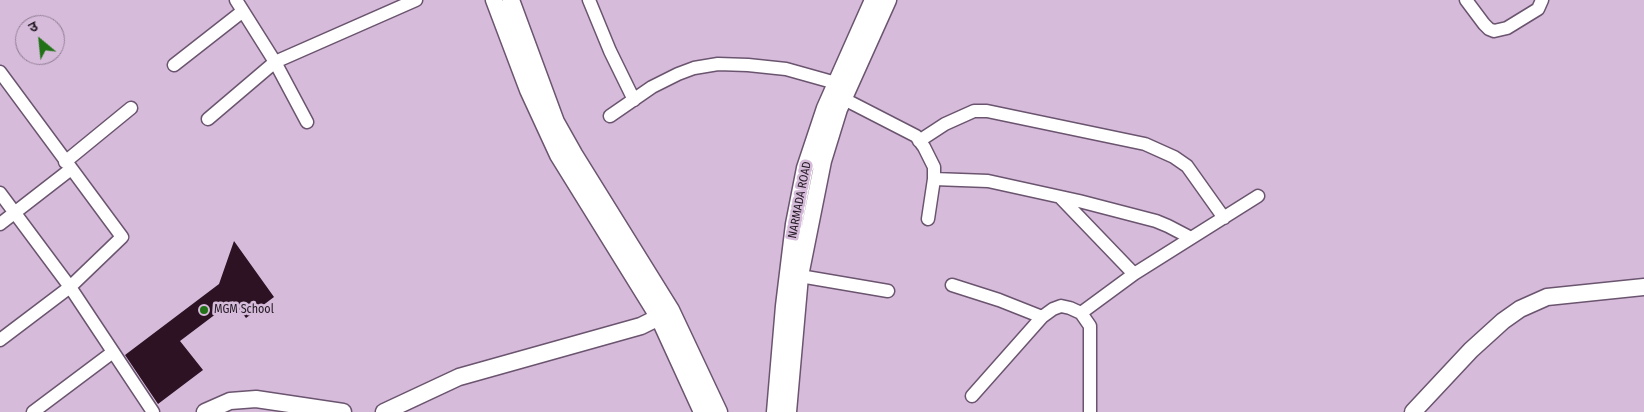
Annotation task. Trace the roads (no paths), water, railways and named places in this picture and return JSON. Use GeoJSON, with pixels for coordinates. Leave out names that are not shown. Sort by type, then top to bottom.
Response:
{"type":"FeatureCollection","features":[{"type":"Feature","properties":{"kind":"street"},"geometry":{"type":"LineString","coordinates":[[208,119],[275,62],[416,0]]}},
{"type":"Feature","properties":{"kind":"street"},"geometry":{"type":"LineString","coordinates":[[494,0],[528,90],[558,155],[665,314],[702,412]]}},
{"type":"Feature","properties":{"kind":"street"},"geometry":{"type":"LineString","coordinates":[[511,0],[556,122],[719,412]]}},
{"type":"Feature","properties":{"kind":"street"},"geometry":{"type":"LineString","coordinates":[[589,0],[604,38],[634,100]]}},
{"type":"Feature","properties":{"kind":"street","name":"NARMADA ROAD"},"geometry":{"type":"LineString","coordinates":[[775,412],[784,306],[794,224],[805,168],[825,108],[873,0]]}},
{"type":"Feature","properties":{"kind":"street"},"geometry":{"type":"LineString","coordinates":[[788,412],[800,276],[823,161],[828,141],[844,99],[888,0]]}},
{"type":"Feature","properties":{"kind":"street"},"geometry":{"type":"LineString","coordinates":[[1466,0],[1484,24],[1494,31],[1508,28],[1538,9],[1542,0]]}},
{"type":"Feature","properties":{"kind":"street"},"geometry":{"type":"LineString","coordinates":[[174,65],[239,6],[275,62],[307,122]]}},
{"type":"Feature","properties":{"kind":"street"},"geometry":{"type":"LineString","coordinates":[[610,116],[652,87],[678,74],[694,68],[718,64],[748,65],[786,70],[836,83]]}},
{"type":"Feature","properties":{"kind":"street"},"geometry":{"type":"LineString","coordinates":[[0,72],[122,237],[70,286],[1,338]]}},
{"type":"Feature","properties":{"kind":"street"},"geometry":{"type":"LineString","coordinates":[[844,99],[916,136],[934,166],[928,219]]}},
{"type":"Feature","properties":{"kind":"street"},"geometry":{"type":"LineString","coordinates":[[0,224],[15,213],[130,108]]}},
{"type":"Feature","properties":{"kind":"street"},"geometry":{"type":"LineString","coordinates":[[919,141],[945,124],[974,110],[987,111],[1145,144],[1174,157],[1187,166],[1224,218]]}},
{"type":"Feature","properties":{"kind":"street"},"geometry":{"type":"LineString","coordinates":[[934,179],[988,181],[1060,197],[1156,221],[1191,238]]}},
{"type":"Feature","properties":{"kind":"street"},"geometry":{"type":"LineString","coordinates":[[0,193],[70,286],[153,412]]}},
{"type":"Feature","properties":{"kind":"street"},"geometry":{"type":"LineString","coordinates":[[1081,313],[1134,274],[1258,196]]}},
{"type":"Feature","properties":{"kind":"street"},"geometry":{"type":"LineString","coordinates":[[1060,197],[1134,274]]}},
{"type":"Feature","properties":{"kind":"street"},"geometry":{"type":"LineString","coordinates":[[800,276],[888,291]]}},
{"type":"Feature","properties":{"kind":"street"},"geometry":{"type":"LineString","coordinates":[[952,285],[999,300],[1042,317]]}},
{"type":"Feature","properties":{"kind":"street"},"geometry":{"type":"LineString","coordinates":[[1413,412],[1471,350],[1520,309],[1547,297],[1644,287]]}},
{"type":"Feature","properties":{"kind":"street"},"geometry":{"type":"LineString","coordinates":[[972,396],[1042,317],[1061,306],[1081,313],[1090,326],[1090,412]]}},
{"type":"Feature","properties":{"kind":"street"},"geometry":{"type":"LineString","coordinates":[[384,412],[459,377],[641,326],[665,314]]}},
{"type":"Feature","properties":{"kind":"street"},"geometry":{"type":"LineString","coordinates":[[33,412],[113,352]]}},
{"type":"Feature","properties":{"kind":"street"},"geometry":{"type":"LineString","coordinates":[[205,412],[230,401],[256,399],[343,412]]}},
{"type":"Feature","properties":{"kind":"place","name":"MGM School"},"geometry":{"type":"Point","coordinates":[204,310]}}]}
